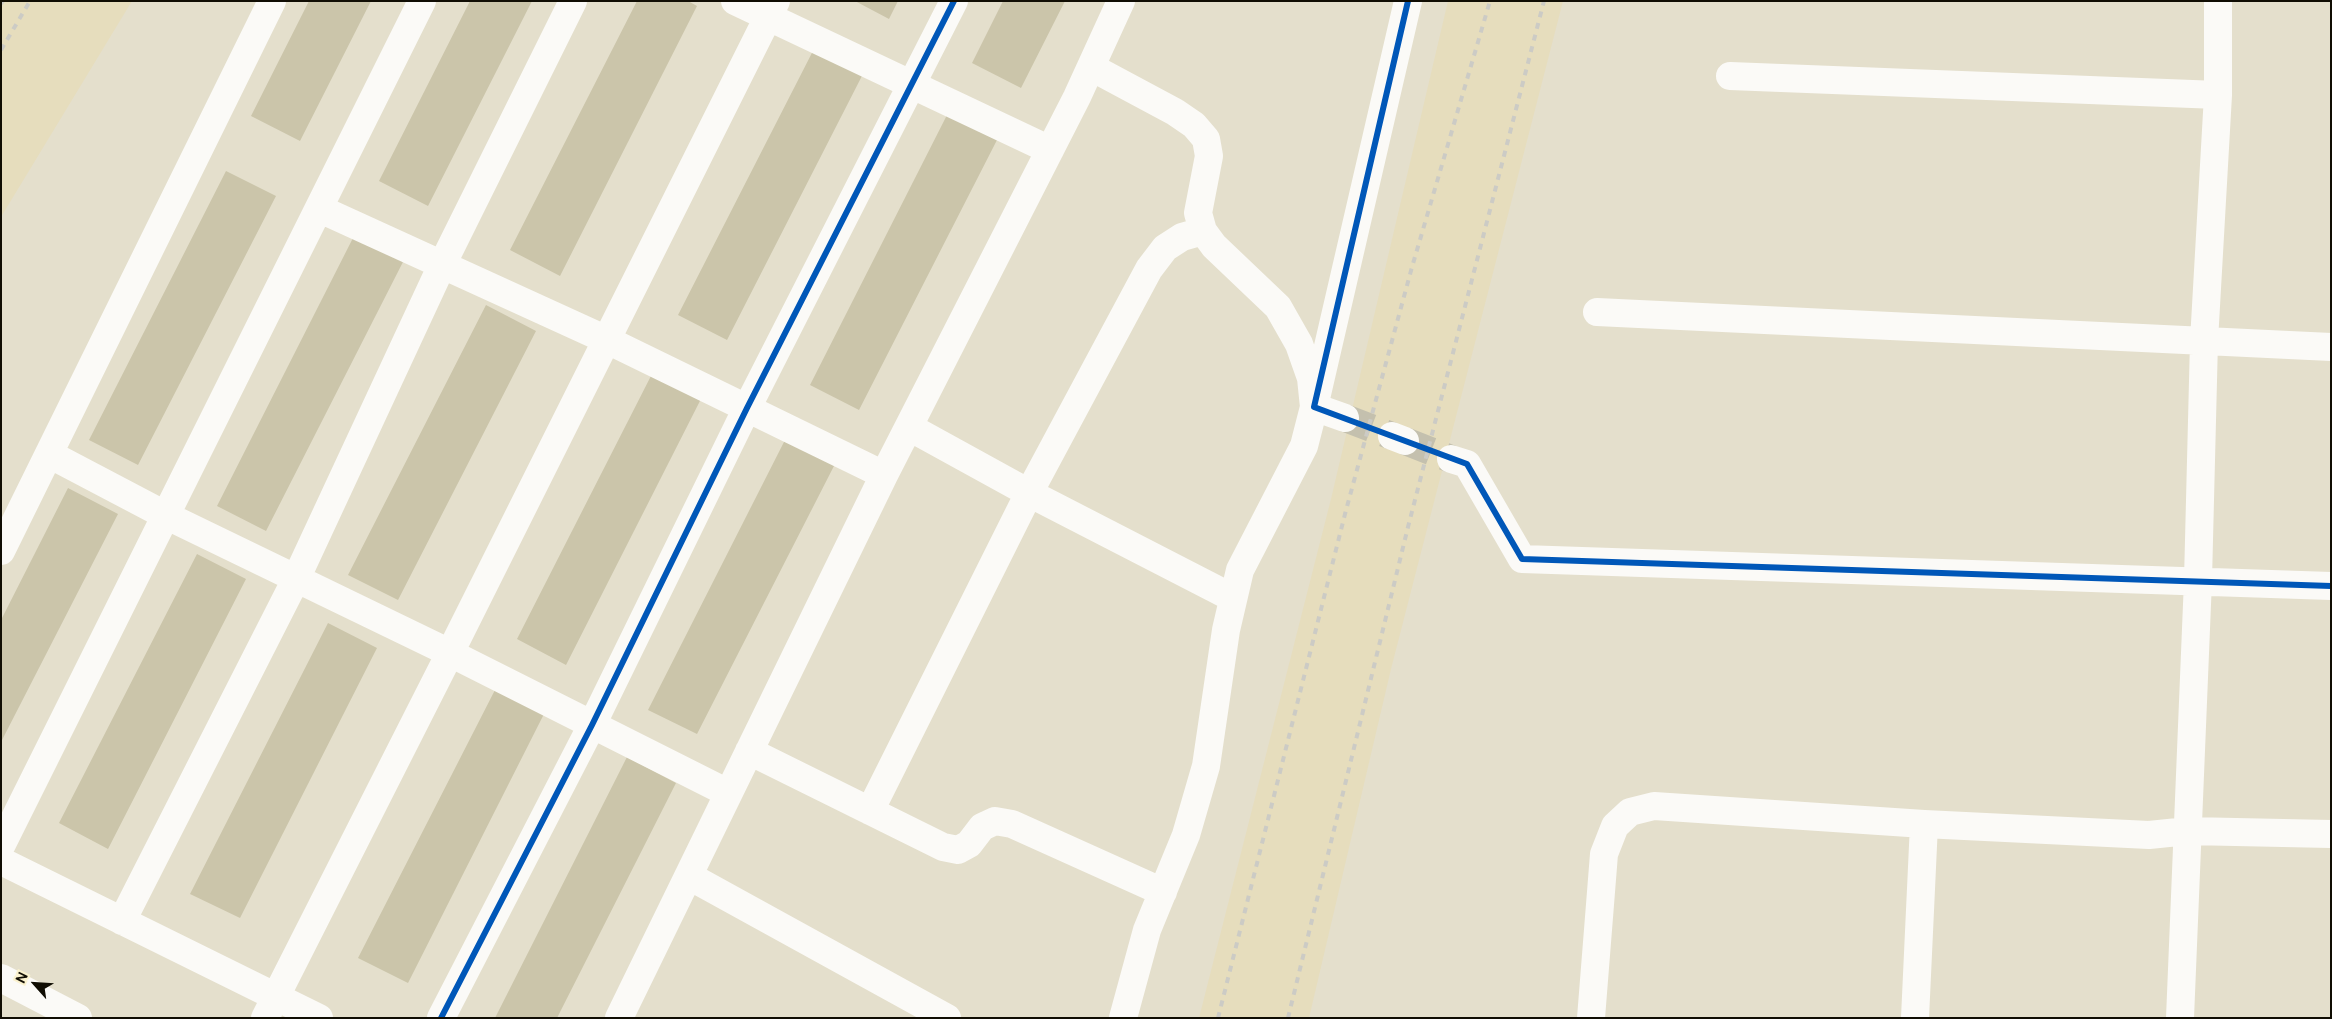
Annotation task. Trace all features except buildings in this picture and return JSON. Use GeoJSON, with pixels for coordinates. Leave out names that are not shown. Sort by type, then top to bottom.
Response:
{"type":"FeatureCollection","features":[{"type":"Feature","properties":{"kind":"street"},"geometry":{"type":"LineString","coordinates":[[1,550],[272,1]]}},
{"type":"Feature","properties":{"kind":"street"},"geometry":{"type":"LineString","coordinates":[[1,846],[422,1]]}},
{"type":"Feature","properties":{"kind":"street"},"geometry":{"type":"LineString","coordinates":[[122,921],[296,579],[442,265],[573,1]]}},
{"type":"Feature","properties":{"kind":"street"},"geometry":{"type":"LineString","coordinates":[[735,1],[773,9],[912,84],[1050,150]]}},
{"type":"Feature","properties":{"kind":"street"},"geometry":{"type":"LineString","coordinates":[[442,1018],[592,726],[747,408],[954,1]]}},
{"type":"Feature","properties":{"kind":"street"},"geometry":{"type":"LineString","coordinates":[[619,1018],[884,475],[1050,150],[1121,1]]}},
{"type":"Feature","properties":{"kind":"street"},"geometry":{"type":"LineString","coordinates":[[1124,1018],[1147,930],[1186,835],[1206,766],[1226,630],[1240,570],[1304,446],[1408,1]]}},
{"type":"Feature","properties":{"kind":"street"},"geometry":{"type":"LineString","coordinates":[[2180,1018],[2198,580],[2204,341],[2218,95],[2218,1]]}},
{"type":"Feature","properties":{"kind":"street"},"geometry":{"type":"LineString","coordinates":[[270,1007],[773,9]]}},
{"type":"Feature","properties":{"kind":"street"},"geometry":{"type":"LineString","coordinates":[[1091,67],[1175,112],[1194,125],[1206,139],[1208,156],[1198,213],[1203,231],[1214,246],[1278,308],[1299,344],[1311,378],[1314,407]]}},
{"type":"Feature","properties":{"kind":"street"},"geometry":{"type":"LineString","coordinates":[[1730,76],[2218,95]]}},
{"type":"Feature","properties":{"kind":"street"},"geometry":{"type":"LineString","coordinates":[[320,209],[607,340],[884,475]]}},
{"type":"Feature","properties":{"kind":"street"},"geometry":{"type":"LineString","coordinates":[[870,810],[1029,492],[1149,269],[1165,248],[1182,237],[1203,231]]}},
{"type":"Feature","properties":{"kind":"street"},"geometry":{"type":"LineString","coordinates":[[1597,312],[2331,347]]}},
{"type":"Feature","properties":{"kind":"street"},"geometry":{"type":"LineString","coordinates":[[1314,407],[1345,418]]}},
{"type":"Feature","properties":{"kind":"street"},"geometry":{"type":"LineString","coordinates":[[909,427],[1233,598]]}},
{"type":"Feature","properties":{"kind":"street"},"geometry":{"type":"LineString","coordinates":[[49,454],[165,516],[450,653],[728,793]]}},
{"type":"Feature","properties":{"kind":"street"},"geometry":{"type":"LineString","coordinates":[[1451,459],[1467,464],[1522,559],[2198,580],[2331,586]]}},
{"type":"Feature","properties":{"kind":"street"},"geometry":{"type":"LineString","coordinates":[[748,751],[943,847],[958,850],[969,844],[982,827],[995,821],[1012,824],[1163,892]]}},
{"type":"Feature","properties":{"kind":"street"},"geometry":{"type":"LineString","coordinates":[[1591,1018],[1604,854],[1615,826],[1630,812],[1654,806],[1924,824],[2149,835],[2188,831],[2331,834]]}},
{"type":"Feature","properties":{"kind":"street"},"geometry":{"type":"LineString","coordinates":[[1915,1018],[1924,824]]}},
{"type":"Feature","properties":{"kind":"street"},"geometry":{"type":"LineString","coordinates":[[1,861],[122,921],[270,1007],[319,1018]]}},
{"type":"Feature","properties":{"kind":"street"},"geometry":{"type":"LineString","coordinates":[[689,876],[947,1018]]}},
{"type":"Feature","properties":{"kind":"street"},"geometry":{"type":"LineString","coordinates":[[1,978],[78,1018]]}},
{"type":"Feature","properties":{"kind":"shaded area"},"geometry":{"type":"Polygon","coordinates":[[[1,1],[132,1],[1,217],[1,1]]]}},
{"type":"Feature","properties":{"kind":"shaded area"},"geometry":{"type":"Polygon","coordinates":[[[1448,1],[1563,1],[1391,669],[1309,1018],[1199,1018],[1331,499],[1448,1]]]}},
{"type":"Feature","properties":{"kind":"tunnel"},"geometry":{"type":"LineString","coordinates":[[1345,418],[1392,436]]}},
{"type":"Feature","properties":{"kind":"tunnel"},"geometry":{"type":"LineString","coordinates":[[1405,441],[1451,459]]}},
{"type":"Feature","properties":{"kind":"railway"},"geometry":{"type":"LineString","coordinates":[[1,50],[30,1]]}},
{"type":"Feature","properties":{"kind":"railway"},"geometry":{"type":"LineString","coordinates":[[1218,1018],[1345,514],[1412,267],[1490,1]]}},
{"type":"Feature","properties":{"kind":"railway"},"geometry":{"type":"LineString","coordinates":[[1288,1018],[1408,527],[1544,1]]}},
{"type":"Feature","properties":{"kind":"cycle path"},"geometry":{"type":"LineString","coordinates":[[441,1018],[592,725],[747,408],[954,1]]}},
{"type":"Feature","properties":{"kind":"cycle path"},"geometry":{"type":"LineString","coordinates":[[1408,1],[1314,407],[1467,464],[1522,559],[2331,586]]}}]}
